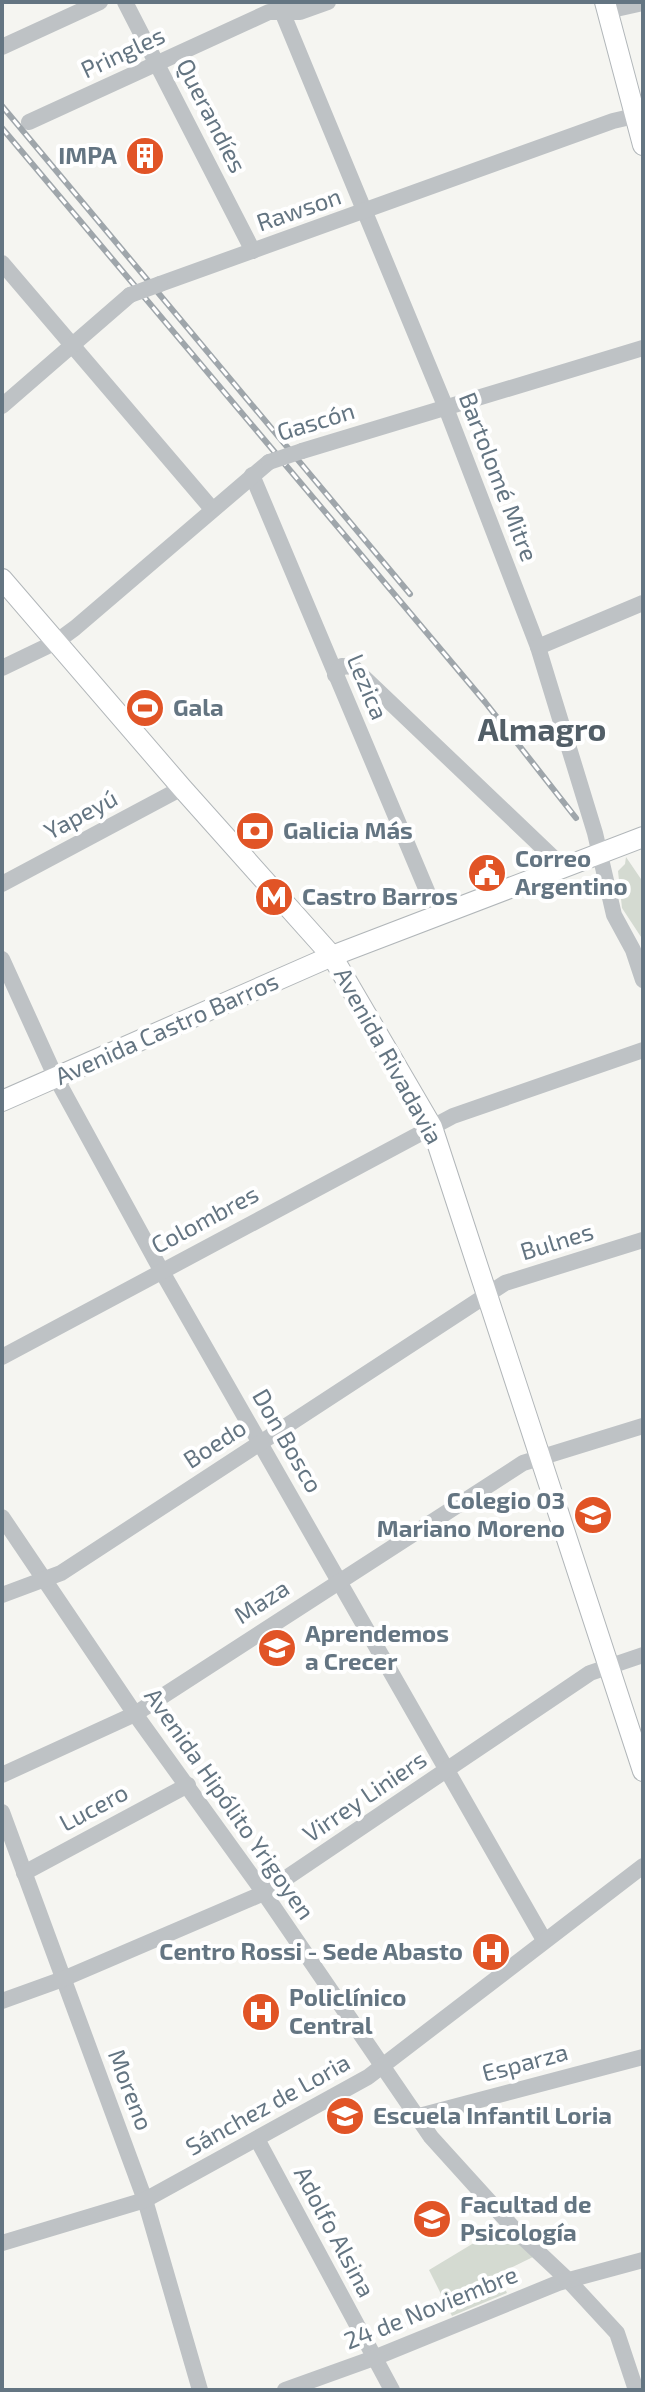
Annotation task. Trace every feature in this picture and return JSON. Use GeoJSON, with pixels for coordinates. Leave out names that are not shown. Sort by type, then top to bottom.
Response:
{"type":"FeatureCollection","features":[{"type":"Feature","properties":{"kind":"main road"},"geometry":{"type":"LineString","coordinates":[[606,6],[639,114],[643,145]]}},
{"type":"Feature","properties":{"kind":"main road","name":"Avenida Rivadavia"},"geometry":{"type":"LineString","coordinates":[[2,579],[332,956],[432,1127],[643,1771]]}},
{"type":"Feature","properties":{"kind":"main road","name":"Avenida Castro Barros"},"geometry":{"type":"LineString","coordinates":[[2,1101],[332,956],[643,837]]}},
{"type":"Feature","properties":{"kind":"street"},"geometry":{"type":"LineString","coordinates":[[2,47],[100,2]]}},
{"type":"Feature","properties":{"kind":"street","name":"Querandíes"},"geometry":{"type":"LineString","coordinates":[[125,2],[253,251]]}},
{"type":"Feature","properties":{"kind":"street","name":"Pringles"},"geometry":{"type":"LineString","coordinates":[[29,122],[280,7],[300,12],[328,2]]}},
{"type":"Feature","properties":{"kind":"street"},"geometry":{"type":"LineString","coordinates":[[606,6],[643,3]]}},
{"type":"Feature","properties":{"kind":"street","name":"Bartolomé Mitre"},"geometry":{"type":"LineString","coordinates":[[280,7],[446,408],[538,647],[601,853],[614,915],[633,950],[643,980]]}},
{"type":"Feature","properties":{"kind":"street","name":"Rawson"},"geometry":{"type":"LineString","coordinates":[[2,406],[130,295],[639,114]]}},
{"type":"Feature","properties":{"kind":"street"},"geometry":{"type":"LineString","coordinates":[[2,263],[212,509]]}},
{"type":"Feature","properties":{"kind":"street","name":"Gascón"},"geometry":{"type":"LineString","coordinates":[[2,668],[56,642],[269,462],[643,348]]}},
{"type":"Feature","properties":{"kind":"street","name":"Lezica"},"geometry":{"type":"LineString","coordinates":[[252,475],[438,917]]}},
{"type":"Feature","properties":{"kind":"street"},"geometry":{"type":"LineString","coordinates":[[538,647],[643,603]]}},
{"type":"Feature","properties":{"kind":"street"},"geometry":{"type":"LineString","coordinates":[[335,675],[342,666],[353,667],[563,867]]}},
{"type":"Feature","properties":{"kind":"street","name":"Yapeyú"},"geometry":{"type":"LineString","coordinates":[[2,884],[182,788]]}},
{"type":"Feature","properties":{"kind":"street","name":"Don Bosco"},"geometry":{"type":"LineString","coordinates":[[2,959],[56,1078],[161,1270],[544,1940]]}},
{"type":"Feature","properties":{"kind":"street","name":"Colombres"},"geometry":{"type":"LineString","coordinates":[[2,1357],[453,1116],[643,1050]]}},
{"type":"Feature","properties":{"kind":"street","name":"Bulnes"},"geometry":{"type":"LineString","coordinates":[[488,1295],[505,1283],[643,1240]]}},
{"type":"Feature","properties":{"kind":"street","name":"Boedo"},"geometry":{"type":"LineString","coordinates":[[2,1595],[61,1573],[488,1295]]}},
{"type":"Feature","properties":{"kind":"street","name":"Maza"},"geometry":{"type":"LineString","coordinates":[[2,1775],[135,1714],[523,1463],[643,1426]]}},
{"type":"Feature","properties":{"kind":"street","name":"Avenida Hipólito Yrigoyen"},"geometry":{"type":"LineString","coordinates":[[2,1517],[135,1714],[264,1893],[431,2137],[617,2333],[636,2390]]}},
{"type":"Feature","properties":{"kind":"street","name":"Virrey Liniers"},"geometry":{"type":"LineString","coordinates":[[2,2001],[63,1979],[264,1893],[590,1673],[643,1655]]}},
{"type":"Feature","properties":{"kind":"street","name":"Lucero"},"geometry":{"type":"LineString","coordinates":[[24,1873],[188,1785]]}},
{"type":"Feature","properties":{"kind":"street","name":"Moreno"},"geometry":{"type":"LineString","coordinates":[[2,1812],[145,2200],[200,2390]]}},
{"type":"Feature","properties":{"kind":"street","name":"Sánchez de Loria"},"geometry":{"type":"LineString","coordinates":[[2,2243],[145,2200],[368,2077],[643,1866]]}},
{"type":"Feature","properties":{"kind":"street","name":"Esparza"},"geometry":{"type":"LineString","coordinates":[[419,2116],[643,2057]]}},
{"type":"Feature","properties":{"kind":"street","name":"Adolfo Alsina"},"geometry":{"type":"LineString","coordinates":[[257,2139],[392,2390]]}},
{"type":"Feature","properties":{"kind":"street","name":"24 de Noviembre"},"geometry":{"type":"LineString","coordinates":[[285,2390],[374,2358],[568,2280],[643,2260]]}},
{"type":"Feature","properties":{"kind":"shaded area"},"geometry":{"type":"Polygon","coordinates":[[[626,857],[643,882],[643,940],[622,908],[618,871],[625,864],[626,857]]]}},
{"type":"Feature","properties":{"kind":"shaded area"},"geometry":{"type":"Polygon","coordinates":[[[502,2226],[533,2257],[498,2274],[507,2293],[452,2316],[429,2270],[502,2226]]]}},
{"type":"Feature","properties":{"kind":"railway"},"geometry":{"type":"LineString","coordinates":[[2,106],[410,594]]}},
{"type":"Feature","properties":{"kind":"railway"},"geometry":{"type":"LineString","coordinates":[[2,128],[485,702],[576,818]]}},
{"type":"Feature","properties":{"kind":"place","name":"IMPA"},"geometry":{"type":"Point","coordinates":[145,156]}},
{"type":"Feature","properties":{"kind":"place","name":"Gala"},"geometry":{"type":"Point","coordinates":[145,708]}},
{"type":"Feature","properties":{"kind":"place","name":"Galicia Más"},"geometry":{"type":"Point","coordinates":[255,831]}},
{"type":"Feature","properties":{"kind":"place","name":"Correo Argentino"},"geometry":{"type":"Point","coordinates":[487,873]}},
{"type":"Feature","properties":{"kind":"place","name":"Castro Barros"},"geometry":{"type":"Point","coordinates":[274,897]}},
{"type":"Feature","properties":{"kind":"place","name":"Colegio 03 Mariano Moreno"},"geometry":{"type":"Point","coordinates":[593,1515]}},
{"type":"Feature","properties":{"kind":"place","name":"Aprendemos a Crecer"},"geometry":{"type":"Point","coordinates":[277,1648]}},
{"type":"Feature","properties":{"kind":"place","name":"Centro Rossi - Sede Abasto"},"geometry":{"type":"Point","coordinates":[491,1952]}},
{"type":"Feature","properties":{"kind":"place","name":"Policlínico Central"},"geometry":{"type":"Point","coordinates":[261,2012]}},
{"type":"Feature","properties":{"kind":"place","name":"Escuela Infantil Loria"},"geometry":{"type":"Point","coordinates":[345,2116]}},
{"type":"Feature","properties":{"kind":"place","name":"Facultad de Psicología"},"geometry":{"type":"Point","coordinates":[432,2219]}},
{"type":"Feature","properties":{"kind":"district","name":"Almagro"},"geometry":{"type":"Point","coordinates":[542,730]}}]}
